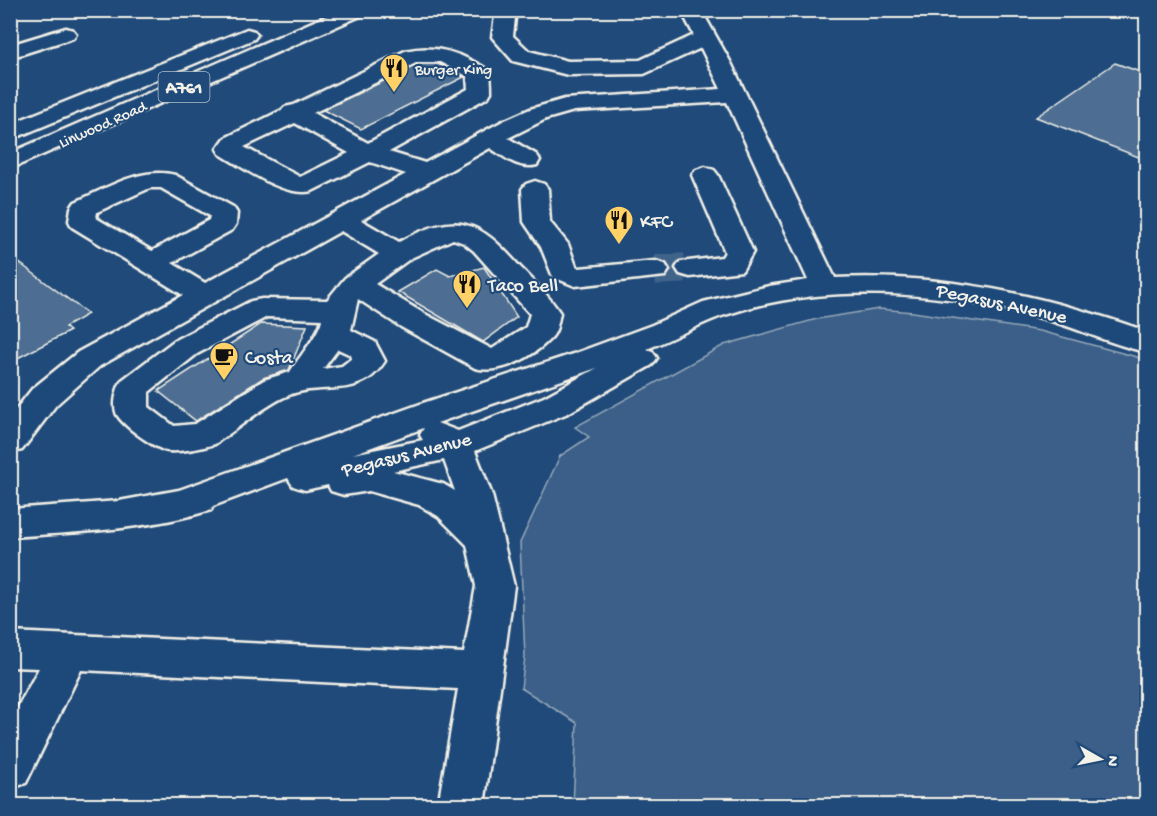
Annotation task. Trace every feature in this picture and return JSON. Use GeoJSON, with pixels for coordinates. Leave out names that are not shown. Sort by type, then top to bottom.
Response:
{"type":"FeatureCollection","features":[{"type":"Feature","properties":{"kind":"street","name":"Linwood Road"},"geometry":{"type":"LineString","coordinates":[[10,133],[306,10]]}},
{"type":"Feature","properties":{"kind":"street","name":"Linwood Road"},"geometry":{"type":"LineString","coordinates":[[10,162],[358,10]]}},
{"type":"Feature","properties":{"kind":"street"},"geometry":{"type":"LineString","coordinates":[[512,10],[505,16],[502,37],[521,56],[568,68],[644,67],[706,38]]}},
{"type":"Feature","properties":{"kind":"street"},"geometry":{"type":"LineString","coordinates":[[698,10],[693,14],[720,63],[826,288]]}},
{"type":"Feature","properties":{"kind":"street"},"geometry":{"type":"LineString","coordinates":[[10,52],[66,34]]}},
{"type":"Feature","properties":{"kind":"street"},"geometry":{"type":"LineString","coordinates":[[430,52],[448,57],[478,73],[480,92],[303,186],[291,183],[229,149],[234,142],[293,112],[413,56],[430,52]]}},
{"type":"Feature","properties":{"kind":"street"},"geometry":{"type":"LineString","coordinates":[[10,441],[44,397],[89,359],[489,137],[538,114],[573,104],[734,95]]}},
{"type":"Feature","properties":{"kind":"street"},"geometry":{"type":"LineString","coordinates":[[293,112],[368,153],[426,172]]}},
{"type":"Feature","properties":{"kind":"street"},"geometry":{"type":"LineString","coordinates":[[489,137],[528,160]]}},
{"type":"Feature","properties":{"kind":"street"},"geometry":{"type":"LineString","coordinates":[[690,268],[732,265],[739,252],[705,175]]}},
{"type":"Feature","properties":{"kind":"street"},"geometry":{"type":"LineString","coordinates":[[535,189],[537,222],[543,233],[554,244],[563,271],[575,276],[655,270]]}},
{"type":"Feature","properties":{"kind":"street"},"geometry":{"type":"LineString","coordinates":[[339,219],[398,253]]}},
{"type":"Feature","properties":{"kind":"street"},"geometry":{"type":"LineString","coordinates":[[301,380],[343,309],[398,253],[445,230],[464,232],[484,245],[545,312],[540,332],[501,358],[486,361],[412,320],[343,309],[262,308],[186,347],[133,388],[132,412],[168,439],[203,435],[275,388],[301,380],[351,376],[369,361],[343,309]]}},
{"type":"Feature","properties":{"kind":"street"},"geometry":{"type":"LineString","coordinates":[[152,263],[204,296]]}},
{"type":"Feature","properties":{"kind":"street","name":"Pegasus Avenue"},"geometry":{"type":"LineString","coordinates":[[179,504],[471,399],[557,372],[665,331],[712,310],[749,300],[826,288],[927,286],[1017,301],[1103,326],[1146,342]]}},
{"type":"Feature","properties":{"kind":"street","name":"Pegasus Avenue"},"geometry":{"type":"LineString","coordinates":[[10,523],[119,515],[456,445],[556,405],[634,362],[712,310]]}},
{"type":"Feature","properties":{"kind":"street"},"geometry":{"type":"LineString","coordinates":[[293,464],[429,431],[456,445],[474,495],[495,586],[461,806]]}},
{"type":"Feature","properties":{"kind":"street"},"geometry":{"type":"LineString","coordinates":[[179,504],[369,478],[430,494],[451,506],[484,538]]}},
{"type":"Feature","properties":{"kind":"street"},"geometry":{"type":"LineString","coordinates":[[10,649],[482,672]]}},
{"type":"Feature","properties":{"kind":"street"},"geometry":{"type":"LineString","coordinates":[[10,768],[69,652]]}},
{"type":"Feature","properties":{"kind":"shaded area"},"geometry":{"type":"Polygon","coordinates":[[[879,309],[1040,331],[1137,357],[1146,362],[1146,805],[573,805],[577,723],[521,688],[525,657],[520,543],[560,456],[589,437],[575,427],[724,345],[817,319],[879,309]]]}},
{"type":"Feature","properties":{"kind":"building"},"geometry":{"type":"Polygon","coordinates":[[[1115,63],[1146,74],[1146,160],[1036,117],[1115,63]]]}},
{"type":"Feature","properties":{"kind":"building","name":"Burger King"},"geometry":{"type":"Polygon","coordinates":[[[419,64],[438,64],[464,77],[361,129],[323,110],[419,64]]]}},
{"type":"Feature","properties":{"kind":"building"},"geometry":{"type":"Polygon","coordinates":[[[10,256],[88,314],[65,327],[70,331],[10,362],[10,256]]]}},
{"type":"Feature","properties":{"kind":"building","name":"Taco Bell"},"geometry":{"type":"Polygon","coordinates":[[[484,267],[517,317],[483,342],[398,292],[437,269],[450,276],[484,267]]]}},
{"type":"Feature","properties":{"kind":"building","name":"Costa"},"geometry":{"type":"Polygon","coordinates":[[[261,324],[307,326],[289,370],[263,378],[196,421],[158,391],[261,324]]]}},
{"type":"Feature","properties":{"kind":"tunnel"},"geometry":{"type":"LineString","coordinates":[[655,270],[690,268]]}},
{"type":"Feature","properties":{"kind":"place","name":"Burger King"},"geometry":{"type":"Point","coordinates":[394,94]}},
{"type":"Feature","properties":{"kind":"place","name":"KFC"},"geometry":{"type":"Point","coordinates":[619,246]}},
{"type":"Feature","properties":{"kind":"place","name":"Taco Bell"},"geometry":{"type":"Point","coordinates":[467,310]}},
{"type":"Feature","properties":{"kind":"place","name":"Costa"},"geometry":{"type":"Point","coordinates":[224,382]}}]}
